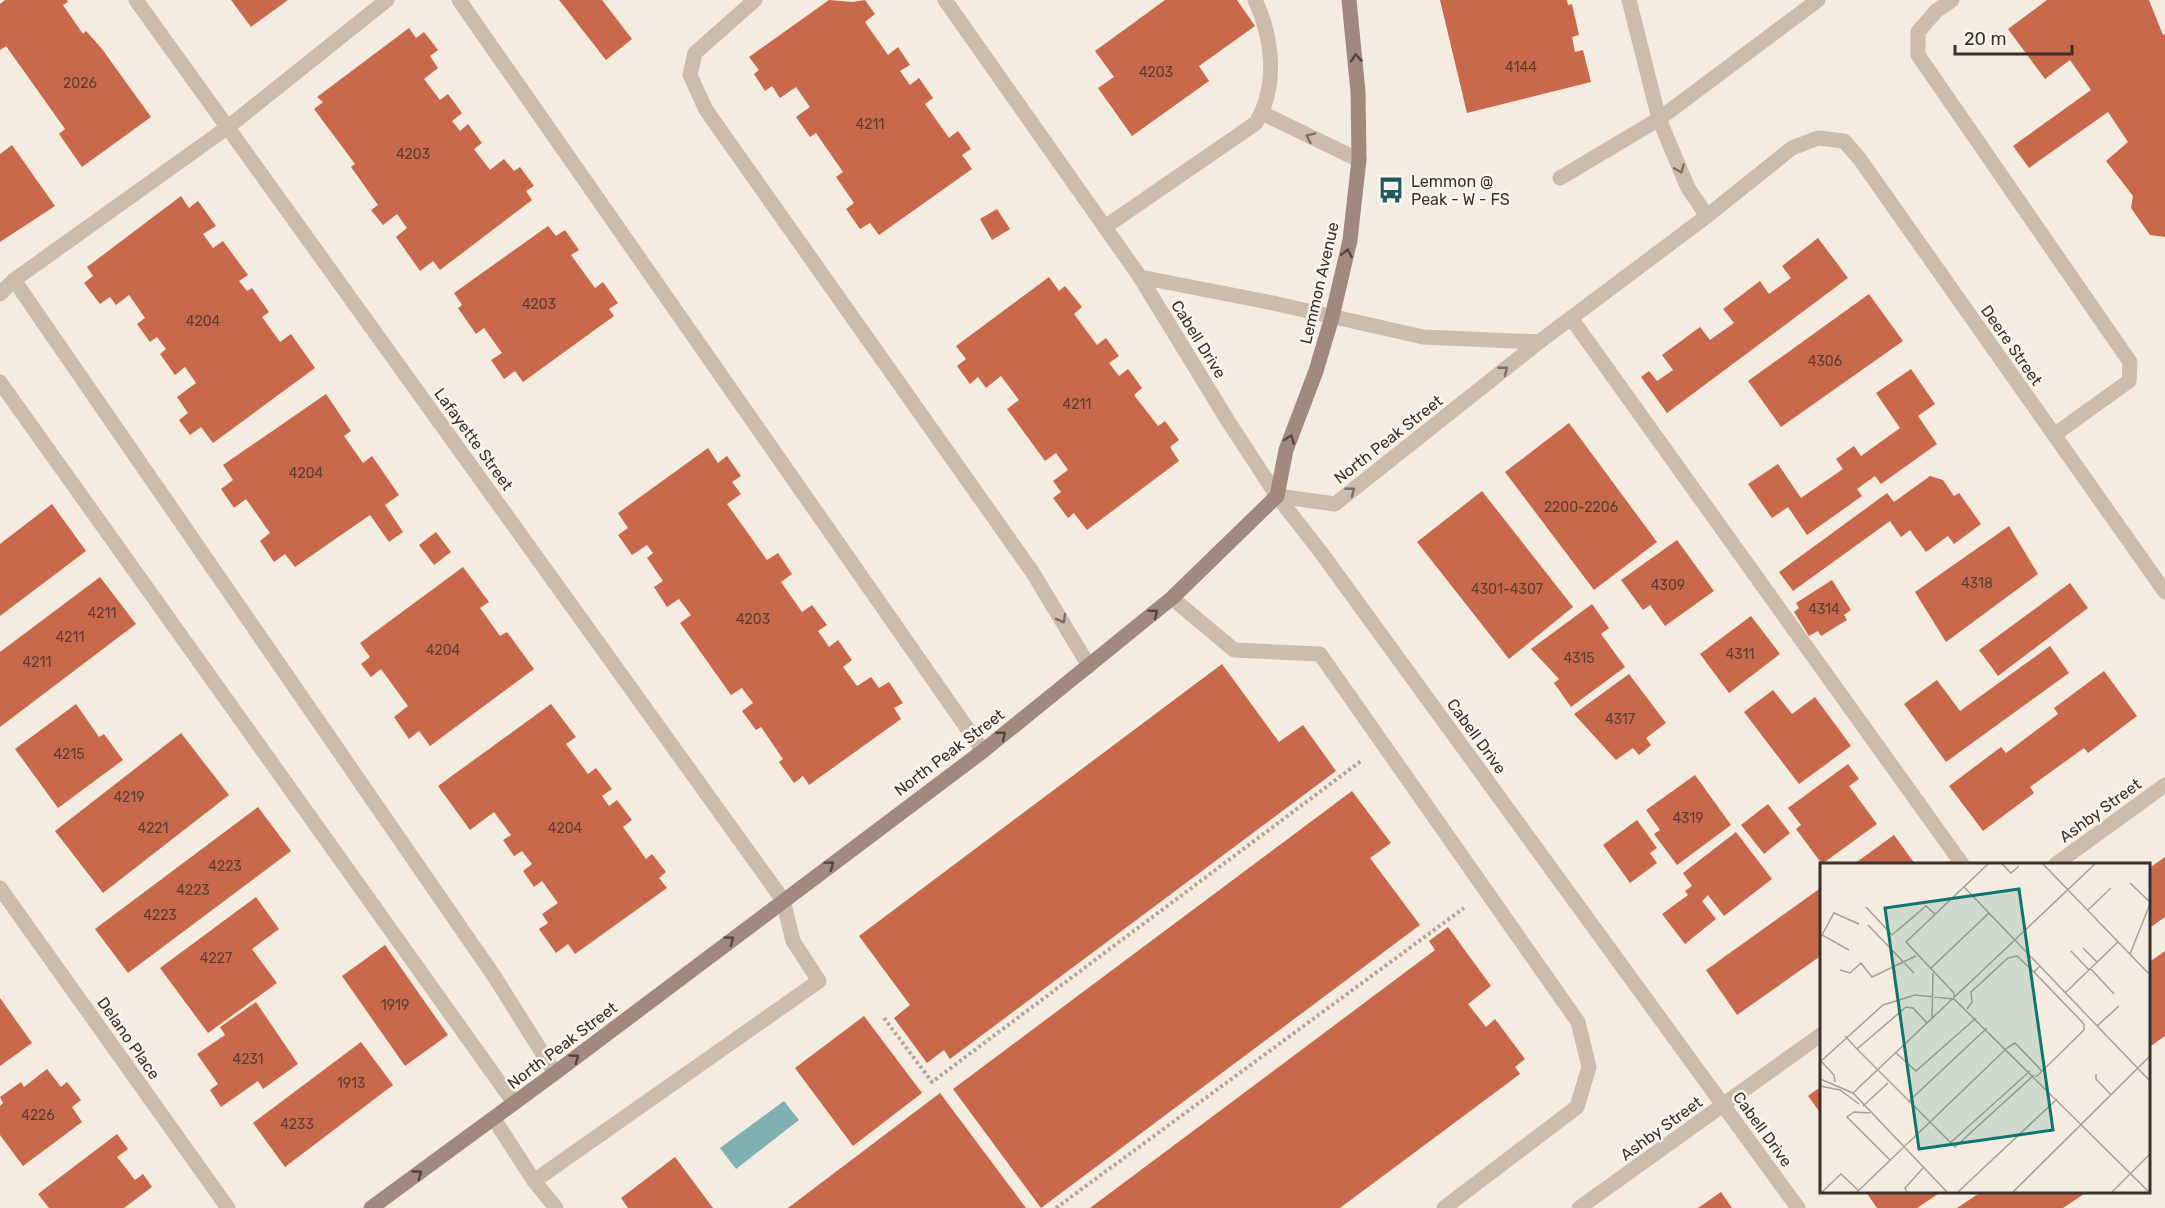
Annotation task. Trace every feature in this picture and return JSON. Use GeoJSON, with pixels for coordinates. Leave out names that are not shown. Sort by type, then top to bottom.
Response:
{"type":"FeatureCollection","features":[{"type":"Feature","properties":{"kind":"main road","name":"Lemmon Avenue"},"geometry":{"type":"LineString","coordinates":[[1277,496],[1286,450],[1316,371],[1332,317],[1350,240],[1359,160],[1358,92],[1349,0]]}},
{"type":"Feature","properties":{"kind":"main road","name":"North Peak Street"},"geometry":{"type":"LineString","coordinates":[[371,1208],[494,1119],[983,751],[1172,598],[1277,496]]}},
{"type":"Feature","properties":{"kind":"street","name":"Lafayette Street"},"geometry":{"type":"LineString","coordinates":[[136,0],[783,900]]}},
{"type":"Feature","properties":{"kind":"street"},"geometry":{"type":"LineString","coordinates":[[0,294],[14,280],[228,127],[387,0]]}},
{"type":"Feature","properties":{"kind":"street"},"geometry":{"type":"LineString","coordinates":[[459,0],[983,751]]}},
{"type":"Feature","properties":{"kind":"street"},"geometry":{"type":"LineString","coordinates":[[755,0],[695,53],[690,75],[706,110],[1033,573],[1089,666]]}},
{"type":"Feature","properties":{"kind":"street","name":"Cabell Drive"},"geometry":{"type":"LineString","coordinates":[[945,0],[1140,277],[1277,496],[1327,561],[1798,1208]]}},
{"type":"Feature","properties":{"kind":"street"},"geometry":{"type":"LineString","coordinates":[[1105,227],[1256,123],[1268,99],[1271,65],[1263,17],[1255,0]]}},
{"type":"Feature","properties":{"kind":"street"},"geometry":{"type":"LineString","coordinates":[[1629,0],[1659,119],[1688,188],[1707,216]]}},
{"type":"Feature","properties":{"kind":"street"},"geometry":{"type":"LineString","coordinates":[[1560,178],[1659,119],[1818,0]]}},
{"type":"Feature","properties":{"kind":"street"},"geometry":{"type":"LineString","coordinates":[[1952,0],[1936,11],[1918,32],[1918,55],[2130,362],[2129,381],[2054,435]]}},
{"type":"Feature","properties":{"kind":"street"},"geometry":{"type":"LineString","coordinates":[[1262,113],[1359,160]]}},
{"type":"Feature","properties":{"kind":"street","name":"Deere Street"},"geometry":{"type":"LineString","coordinates":[[1818,138],[1844,141],[1859,158],[2165,592]]}},
{"type":"Feature","properties":{"kind":"street","name":"North Peak Street"},"geometry":{"type":"LineString","coordinates":[[1277,496],[1335,504],[1539,342],[1707,216],[1792,148],[1818,138]]}},
{"type":"Feature","properties":{"kind":"street","name":"Cabell Drive"},"geometry":{"type":"LineString","coordinates":[[1140,277],[1332,317]]}},
{"type":"Feature","properties":{"kind":"street"},"geometry":{"type":"LineString","coordinates":[[14,280],[494,976],[555,1073]]}},
{"type":"Feature","properties":{"kind":"street"},"geometry":{"type":"LineString","coordinates":[[1332,317],[1423,337],[1539,342]]}},
{"type":"Feature","properties":{"kind":"street"},"geometry":{"type":"LineString","coordinates":[[1571,318],[1961,863]]}},
{"type":"Feature","properties":{"kind":"street"},"geometry":{"type":"LineString","coordinates":[[0,382],[514,1103]]}},
{"type":"Feature","properties":{"kind":"street"},"geometry":{"type":"LineString","coordinates":[[1172,598],[1234,650],[1320,654],[1578,1022],[1589,1067],[1577,1107],[1444,1208]]}},
{"type":"Feature","properties":{"kind":"street","name":"Ashby Street"},"geometry":{"type":"LineString","coordinates":[[2056,863],[2165,785]]}},
{"type":"Feature","properties":{"kind":"street","name":"Delano Place"},"geometry":{"type":"LineString","coordinates":[[0,888],[228,1208]]}},
{"type":"Feature","properties":{"kind":"street"},"geometry":{"type":"LineString","coordinates":[[534,1181],[819,981],[793,941],[783,900]]}},
{"type":"Feature","properties":{"kind":"street","name":"Ashby Street"},"geometry":{"type":"LineString","coordinates":[[1579,1208],[1820,1035]]}},
{"type":"Feature","properties":{"kind":"street"},"geometry":{"type":"LineString","coordinates":[[494,1119],[534,1181],[556,1208]]}},
{"type":"Feature","properties":{"kind":"path"},"geometry":{"type":"LineString","coordinates":[[884,1018],[932,1082],[1383,745]]}},
{"type":"Feature","properties":{"kind":"path"},"geometry":{"type":"LineString","coordinates":[[1056,1208],[1486,891]]}},
{"type":"Feature","properties":{"kind":"water"},"geometry":{"type":"Polygon","coordinates":[[[784,1101],[799,1120],[736,1169],[720,1148],[784,1101]]]}},
{"type":"Feature","properties":{"kind":"building"},"geometry":{"type":"Polygon","coordinates":[[[5,0],[67,0],[68,2],[63,5],[83,34],[86,31],[102,49],[151,117],[82,167],[59,134],[65,129],[6,46],[0,50],[0,4],[5,0]]]}},
{"type":"Feature","properties":{"kind":"building"},"geometry":{"type":"Polygon","coordinates":[[[231,0],[288,0],[251,27],[231,0]]]}},
{"type":"Feature","properties":{"kind":"building"},"geometry":{"type":"Polygon","coordinates":[[[559,0],[602,0],[632,39],[606,60],[559,0]]]}},
{"type":"Feature","properties":{"kind":"building"},"geometry":{"type":"Polygon","coordinates":[[[829,0],[853,2],[865,0],[875,14],[865,22],[888,55],[898,47],[910,65],[900,71],[910,85],[919,78],[933,98],[925,104],[949,138],[958,131],[971,149],[962,155],[972,169],[879,235],[870,223],[860,229],[846,209],[854,203],[836,177],[843,172],[816,133],[810,137],[796,117],[810,107],[796,87],[780,98],[772,86],[765,91],[754,74],[759,70],[749,57],[829,0]]]}},
{"type":"Feature","properties":{"kind":"building"},"geometry":{"type":"Polygon","coordinates":[[[1165,0],[1237,0],[1255,26],[1199,66],[1209,81],[1132,136],[1098,88],[1114,77],[1095,51],[1165,0]]]}},
{"type":"Feature","properties":{"kind":"building"},"geometry":{"type":"Polygon","coordinates":[[[1440,0],[1567,0],[1568,5],[1572,4],[1579,35],[1572,37],[1575,52],[1583,50],[1591,82],[1467,113],[1440,0]]]}},
{"type":"Feature","properties":{"kind":"building"},"geometry":{"type":"Polygon","coordinates":[[[2047,0],[2149,0],[2163,35],[2165,34],[2165,237],[2150,235],[2131,208],[2133,196],[2106,161],[2128,142],[2108,112],[2029,168],[2013,146],[2091,90],[2070,60],[2045,79],[2008,29],[2047,0]]]}},
{"type":"Feature","properties":{"kind":"building"},"geometry":{"type":"Polygon","coordinates":[[[409,28],[416,38],[424,32],[438,50],[430,56],[438,68],[424,79],[440,100],[448,94],[462,113],[452,121],[460,131],[468,124],[482,143],[474,149],[490,170],[504,159],[514,171],[520,167],[534,186],[526,191],[532,200],[440,270],[433,261],[420,271],[396,237],[407,228],[397,214],[383,225],[371,210],[378,205],[351,167],[355,164],[314,109],[323,102],[317,97],[409,28]]]}},
{"type":"Feature","properties":{"kind":"building"},"geometry":{"type":"Polygon","coordinates":[[[12,145],[55,206],[0,242],[0,154],[12,145]]]}},
{"type":"Feature","properties":{"kind":"building"},"geometry":{"type":"Polygon","coordinates":[[[181,196],[189,208],[198,201],[216,226],[203,234],[213,248],[223,241],[248,275],[239,281],[247,291],[252,288],[269,312],[262,317],[280,342],[291,334],[315,368],[213,443],[201,427],[190,435],[179,420],[188,413],[177,397],[196,383],[185,367],[175,375],[160,354],[166,349],[157,337],[150,342],[137,324],[145,318],[129,295],[116,305],[110,297],[100,304],[84,283],[93,276],[87,267],[181,196]]]}},
{"type":"Feature","properties":{"kind":"building"},"geometry":{"type":"Polygon","coordinates":[[[997,209],[1010,229],[992,240],[980,219],[997,209]]]}},
{"type":"Feature","properties":{"kind":"building"},"geometry":{"type":"Polygon","coordinates":[[[548,226],[556,236],[565,230],[579,250],[571,255],[595,288],[603,282],[618,303],[609,309],[614,316],[523,382],[515,371],[504,379],[491,360],[502,353],[484,328],[476,334],[458,308],[462,305],[454,293],[548,226]]]}},
{"type":"Feature","properties":{"kind":"building"},"geometry":{"type":"Polygon","coordinates":[[[1818,238],[1848,278],[1667,413],[1641,377],[1649,371],[1657,381],[1673,370],[1662,355],[1700,327],[1710,340],[1734,323],[1723,309],[1760,281],[1769,294],[1791,278],[1782,266],[1818,238]]]}},
{"type":"Feature","properties":{"kind":"building"},"geometry":{"type":"Polygon","coordinates":[[[1049,277],[1059,291],[1065,286],[1082,307],[1074,314],[1097,345],[1106,338],[1119,356],[1109,363],[1119,376],[1128,369],[1142,388],[1134,395],[1158,426],[1165,421],[1179,440],[1170,447],[1179,461],[1087,530],[1074,513],[1068,518],[1053,498],[1061,492],[1053,481],[1068,470],[1056,453],[1045,461],[1007,409],[1019,400],[1001,376],[986,388],[978,377],[970,384],[957,366],[966,359],[956,346],[1049,277]]]}},
{"type":"Feature","properties":{"kind":"building"},"geometry":{"type":"Polygon","coordinates":[[[1869,294],[1903,341],[1781,427],[1748,381],[1869,294]]]}},
{"type":"Feature","properties":{"kind":"building"},"geometry":{"type":"Polygon","coordinates":[[[1911,369],[1935,404],[1918,416],[1937,444],[1881,484],[1875,476],[1857,489],[1862,496],[1807,535],[1788,507],[1772,518],[1748,484],[1778,464],[1801,498],[1843,469],[1836,459],[1854,446],[1861,456],[1900,428],[1876,393],[1911,369]]]}},
{"type":"Feature","properties":{"kind":"building"},"geometry":{"type":"Polygon","coordinates":[[[326,394],[351,431],[344,436],[363,463],[372,456],[399,495],[385,505],[403,532],[389,542],[370,515],[295,567],[285,554],[274,562],[260,541],[270,533],[246,499],[234,508],[221,489],[233,480],[223,465],[326,394]]]}},
{"type":"Feature","properties":{"kind":"building"},"geometry":{"type":"Polygon","coordinates":[[[1569,423],[1657,542],[1594,590],[1505,472],[1569,423]]]}},
{"type":"Feature","properties":{"kind":"building"},"geometry":{"type":"Polygon","coordinates":[[[708,448],[718,463],[727,456],[741,476],[732,482],[741,494],[727,504],[767,560],[778,553],[792,574],[781,582],[802,612],[812,605],[827,625],[818,631],[829,647],[838,640],[852,660],[843,667],[857,686],[871,677],[879,688],[889,682],[903,703],[894,708],[901,719],[809,785],[803,776],[794,783],[779,762],[783,759],[761,727],[756,730],[742,711],[753,703],[742,688],[731,695],[680,623],[691,615],[679,599],[667,607],[654,587],[663,581],[647,558],[653,553],[647,545],[632,555],[618,535],[628,528],[618,513],[708,448]]]}},
{"type":"Feature","properties":{"kind":"building"},"geometry":{"type":"Polygon","coordinates":[[[1930,476],[1943,480],[1954,496],[1959,493],[1981,524],[1954,544],[1948,536],[1926,552],[1910,530],[1901,537],[1890,521],[1793,591],[1779,572],[1887,493],[1894,502],[1930,476]]]}},
{"type":"Feature","properties":{"kind":"building"},"geometry":{"type":"Polygon","coordinates":[[[1482,491],[1573,607],[1509,659],[1417,542],[1482,491]]]}},
{"type":"Feature","properties":{"kind":"building"},"geometry":{"type":"Polygon","coordinates":[[[52,504],[86,551],[0,616],[0,544],[52,504]]]}},
{"type":"Feature","properties":{"kind":"building"},"geometry":{"type":"Polygon","coordinates":[[[2009,526],[2038,574],[1946,642],[1915,592],[2009,526]]]}},
{"type":"Feature","properties":{"kind":"building"},"geometry":{"type":"Polygon","coordinates":[[[436,532],[451,552],[434,565],[419,545],[436,532]]]}},
{"type":"Feature","properties":{"kind":"building"},"geometry":{"type":"Polygon","coordinates":[[[1677,540],[1714,591],[1665,626],[1650,605],[1643,610],[1621,580],[1677,540]]]}},
{"type":"Feature","properties":{"kind":"building"},"geometry":{"type":"Polygon","coordinates":[[[463,567],[489,602],[480,608],[500,636],[507,632],[534,669],[430,746],[419,731],[409,739],[394,717],[408,706],[381,669],[371,677],[361,664],[370,657],[360,643],[463,567]]]}},
{"type":"Feature","properties":{"kind":"building"},"geometry":{"type":"Polygon","coordinates":[[[100,577],[136,624],[0,727],[0,652],[100,577]]]}},
{"type":"Feature","properties":{"kind":"building"},"geometry":{"type":"Polygon","coordinates":[[[1832,580],[1851,610],[1844,615],[1847,620],[1821,636],[1818,631],[1809,636],[1794,612],[1799,608],[1796,603],[1832,580]]]}},
{"type":"Feature","properties":{"kind":"building"},"geometry":{"type":"Polygon","coordinates":[[[2070,583],[2088,608],[1998,676],[1979,650],[2070,583]]]}},
{"type":"Feature","properties":{"kind":"building"},"geometry":{"type":"Polygon","coordinates":[[[1592,604],[1609,628],[1601,634],[1625,667],[1571,707],[1554,683],[1559,679],[1531,649],[1592,604]]]}},
{"type":"Feature","properties":{"kind":"building"},"geometry":{"type":"Polygon","coordinates":[[[1751,616],[1780,654],[1729,693],[1700,654],[1751,616]]]}},
{"type":"Feature","properties":{"kind":"building"},"geometry":{"type":"Polygon","coordinates":[[[2050,646],[2069,673],[1946,762],[1904,704],[1937,680],[1960,711],[2050,646]]]}},
{"type":"Feature","properties":{"kind":"building"},"geometry":{"type":"Polygon","coordinates":[[[1222,664],[1279,742],[1303,725],[1336,771],[950,1059],[944,1050],[927,1063],[894,1018],[910,1005],[859,936],[1222,664]]]}},
{"type":"Feature","properties":{"kind":"building"},"geometry":{"type":"Polygon","coordinates":[[[2104,671],[2137,716],[2088,753],[2084,748],[2030,787],[2034,793],[1983,831],[1949,786],[2001,747],[2006,753],[2058,714],[2054,708],[2104,671]]]}},
{"type":"Feature","properties":{"kind":"building"},"geometry":{"type":"Polygon","coordinates":[[[1629,674],[1666,723],[1646,738],[1651,745],[1639,755],[1633,748],[1616,760],[1574,714],[1629,674]]]}},
{"type":"Feature","properties":{"kind":"building"},"geometry":{"type":"Polygon","coordinates":[[[1773,690],[1792,714],[1815,697],[1851,746],[1799,784],[1744,712],[1773,690]]]}},
{"type":"Feature","properties":{"kind":"building"},"geometry":{"type":"Polygon","coordinates":[[[76,704],[99,737],[104,734],[123,760],[58,808],[15,749],[76,704]]]}},
{"type":"Feature","properties":{"kind":"building"},"geometry":{"type":"Polygon","coordinates":[[[551,704],[576,737],[566,744],[588,774],[596,768],[612,789],[602,796],[609,806],[617,800],[632,820],[623,827],[646,859],[652,854],[666,872],[659,878],[667,888],[575,954],[568,944],[556,953],[539,929],[548,923],[542,914],[558,903],[542,881],[534,887],[523,871],[532,864],[522,851],[514,856],[503,840],[511,835],[494,812],[470,830],[438,786],[551,704]]]}},
{"type":"Feature","properties":{"kind":"building"},"geometry":{"type":"Polygon","coordinates":[[[181,733],[229,795],[103,893],[55,831],[181,733]]]}},
{"type":"Feature","properties":{"kind":"building"},"geometry":{"type":"Polygon","coordinates":[[[1848,764],[1859,779],[1849,786],[1877,824],[1821,863],[1796,829],[1801,825],[1788,808],[1848,764]]]}},
{"type":"Feature","properties":{"kind":"building"},"geometry":{"type":"Polygon","coordinates":[[[1695,775],[1731,825],[1677,865],[1654,834],[1660,830],[1646,810],[1695,775]]]}},
{"type":"Feature","properties":{"kind":"building"},"geometry":{"type":"Polygon","coordinates":[[[1352,791],[1391,843],[1370,858],[1420,925],[1041,1208],[953,1089],[1352,791]]]}},
{"type":"Feature","properties":{"kind":"building"},"geometry":{"type":"Polygon","coordinates":[[[1768,804],[1790,833],[1764,854],[1741,825],[1768,804]]]}},
{"type":"Feature","properties":{"kind":"building"},"geometry":{"type":"Polygon","coordinates":[[[258,807],[291,851],[128,973],[95,929],[258,807]]]}},
{"type":"Feature","properties":{"kind":"building"},"geometry":{"type":"Polygon","coordinates":[[[1637,820],[1657,848],[1650,853],[1657,863],[1630,883],[1603,845],[1637,820]]]}},
{"type":"Feature","properties":{"kind":"building"},"geometry":{"type":"Polygon","coordinates":[[[1736,832],[1772,879],[1724,916],[1708,895],[1702,901],[1716,919],[1685,944],[1662,914],[1688,895],[1685,891],[1692,886],[1683,873],[1736,832]]]}},
{"type":"Feature","properties":{"kind":"building"},"geometry":{"type":"Polygon","coordinates":[[[1894,835],[1914,863],[1855,863],[1894,835]]]}},
{"type":"Feature","properties":{"kind":"building"},"geometry":{"type":"Polygon","coordinates":[[[2165,857],[2165,917],[2150,928],[2150,868],[2165,857]]]}},
{"type":"Feature","properties":{"kind":"building"},"geometry":{"type":"Polygon","coordinates":[[[1820,888],[1820,956],[1737,1015],[1706,970],[1820,888]]]}},
{"type":"Feature","properties":{"kind":"building"},"geometry":{"type":"Polygon","coordinates":[[[256,897],[279,929],[252,949],[277,983],[208,1033],[160,968],[256,897]]]}},
{"type":"Feature","properties":{"kind":"building"},"geometry":{"type":"Polygon","coordinates":[[[1448,927],[1491,986],[1468,1004],[1486,1027],[1495,1019],[1525,1059],[1515,1067],[1520,1074],[1340,1208],[1090,1208],[1435,950],[1429,941],[1448,927]]]}},
{"type":"Feature","properties":{"kind":"building"},"geometry":{"type":"Polygon","coordinates":[[[385,945],[448,1035],[405,1066],[342,976],[385,945]]]}},
{"type":"Feature","properties":{"kind":"building"},"geometry":{"type":"Polygon","coordinates":[[[2165,951],[2165,1036],[2150,1047],[2150,962],[2165,951]]]}},
{"type":"Feature","properties":{"kind":"building"},"geometry":{"type":"Polygon","coordinates":[[[0,998],[32,1043],[0,1066],[0,998]]]}},
{"type":"Feature","properties":{"kind":"building"},"geometry":{"type":"Polygon","coordinates":[[[256,1002],[298,1064],[263,1089],[258,1081],[221,1107],[210,1090],[218,1084],[197,1054],[225,1035],[220,1027],[256,1002]]]}},
{"type":"Feature","properties":{"kind":"building"},"geometry":{"type":"Polygon","coordinates":[[[864,1016],[922,1093],[853,1146],[795,1068],[864,1016]]]}},
{"type":"Feature","properties":{"kind":"building"},"geometry":{"type":"Polygon","coordinates":[[[361,1042],[393,1085],[285,1167],[253,1123],[361,1042]]]}},
{"type":"Feature","properties":{"kind":"building"},"geometry":{"type":"Polygon","coordinates":[[[47,1069],[61,1087],[67,1082],[81,1100],[72,1107],[82,1122],[23,1166],[0,1135],[0,1106],[3,1103],[0,1097],[21,1082],[24,1087],[47,1069]]]}},
{"type":"Feature","properties":{"kind":"building"},"geometry":{"type":"Polygon","coordinates":[[[1820,1087],[1820,1112],[1808,1096],[1820,1087]]]}},
{"type":"Feature","properties":{"kind":"building"},"geometry":{"type":"Polygon","coordinates":[[[940,1093],[1026,1208],[788,1208],[940,1093]]]}},
{"type":"Feature","properties":{"kind":"building"},"geometry":{"type":"Polygon","coordinates":[[[117,1134],[128,1149],[117,1157],[135,1180],[143,1174],[152,1187],[124,1208],[49,1208],[38,1194],[117,1134]]]}},
{"type":"Feature","properties":{"kind":"building"},"geometry":{"type":"Polygon","coordinates":[[[675,1157],[713,1208],[628,1208],[621,1198],[675,1157]]]}},
{"type":"Feature","properties":{"kind":"building"},"geometry":{"type":"Polygon","coordinates":[[[1721,1192],[1732,1208],[1698,1208],[1721,1192]]]}},
{"type":"Feature","properties":{"kind":"building"},"geometry":{"type":"Polygon","coordinates":[[[1867,1193],[1940,1193],[1917,1208],[1877,1208],[1867,1193]]]}},
{"type":"Feature","properties":{"kind":"building"},"geometry":{"type":"Polygon","coordinates":[[[1980,1193],[2086,1193],[2063,1208],[1957,1208],[1980,1193]]]}},
{"type":"Feature","properties":{"kind":"place","name":"Lemmon @ Peak - W - FS"},"geometry":{"type":"Point","coordinates":[1391,190]}}]}
